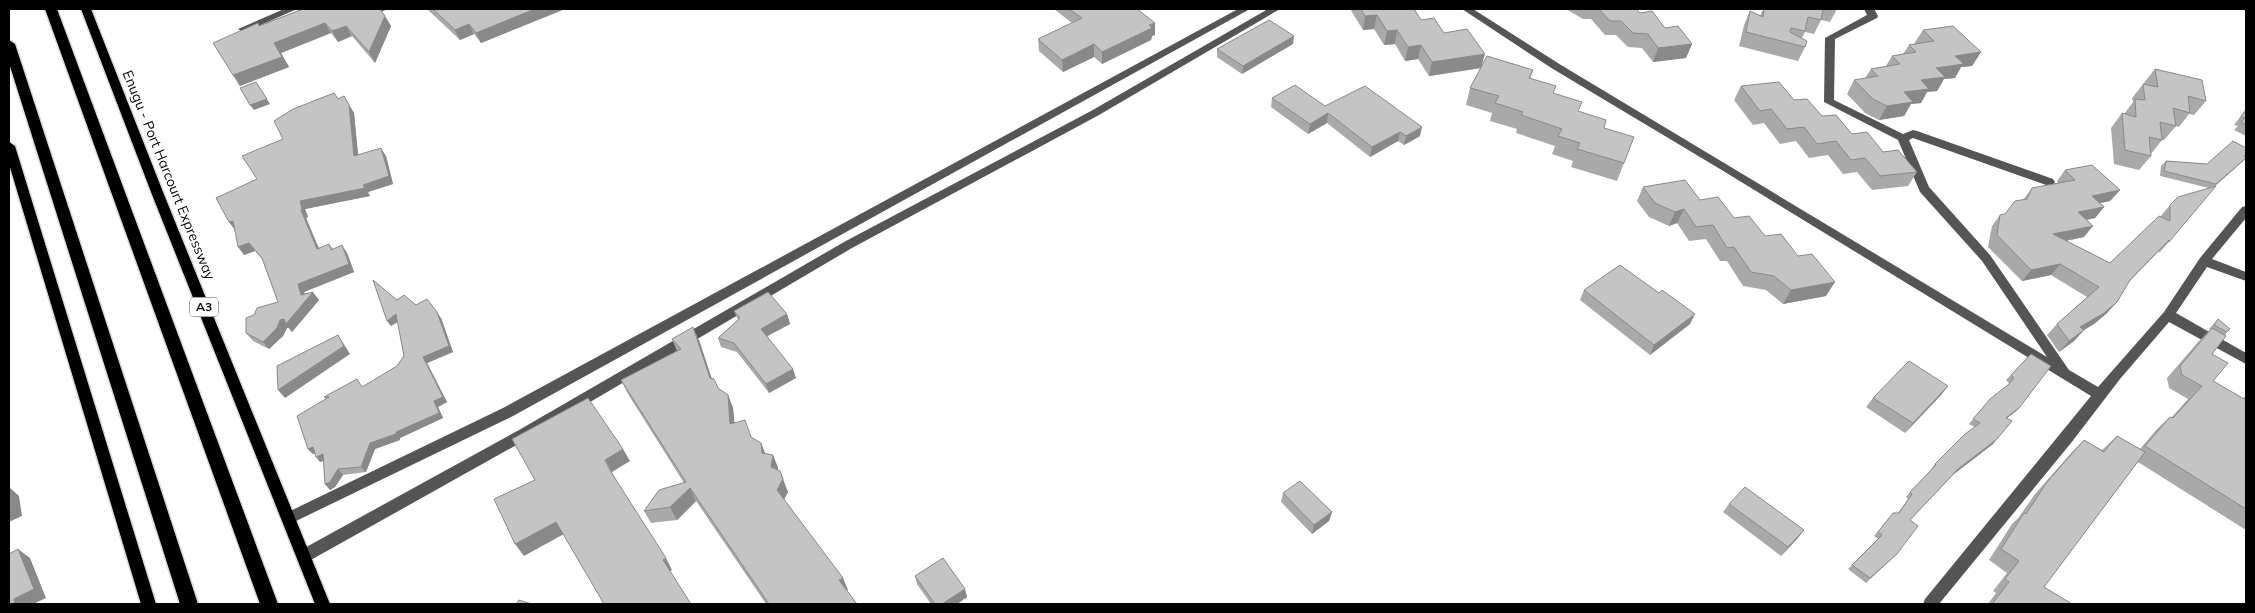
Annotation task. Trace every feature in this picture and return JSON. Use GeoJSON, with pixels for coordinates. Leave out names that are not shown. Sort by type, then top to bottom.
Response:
{"type":"FeatureCollection","features":[{"type":"Feature","properties":{"kind":"highway"},"geometry":{"type":"LineString","coordinates":[[51,9],[269,604]]}},
{"type":"Feature","properties":{"kind":"highway"},"geometry":{"type":"LineString","coordinates":[[9,44],[189,604]]}},
{"type":"Feature","properties":{"kind":"main road","name":"Enugu - Port Harcourt Expressway"},"geometry":{"type":"LineString","coordinates":[[86,9],[157,192],[323,604]]}},
{"type":"Feature","properties":{"kind":"main road"},"geometry":{"type":"LineString","coordinates":[[9,146],[149,604]]}},
{"type":"Feature","properties":{"kind":"street"},"geometry":{"type":"LineString","coordinates":[[243,29],[292,9]]}},
{"type":"Feature","properties":{"kind":"street"},"geometry":{"type":"LineString","coordinates":[[289,518],[508,412],[1245,9]]}},
{"type":"Feature","properties":{"kind":"street"},"geometry":{"type":"LineString","coordinates":[[304,556],[524,434],[848,245],[1095,113],[1275,9]]}},
{"type":"Feature","properties":{"kind":"street"},"geometry":{"type":"LineString","coordinates":[[1467,9],[1557,67],[1729,169],[2100,395]]}},
{"type":"Feature","properties":{"kind":"street"},"geometry":{"type":"LineString","coordinates":[[1869,9],[1873,16],[1830,38],[1829,102],[1903,138],[1924,189],[1986,258],[2066,374]]}},
{"type":"Feature","properties":{"kind":"street"},"geometry":{"type":"LineString","coordinates":[[1903,138],[1913,134],[2049,182]]}},
{"type":"Feature","properties":{"kind":"street"},"geometry":{"type":"LineString","coordinates":[[1930,604],[2100,395],[2168,315],[2204,261],[2246,210]]}},
{"type":"Feature","properties":{"kind":"street"},"geometry":{"type":"LineString","coordinates":[[2204,261],[2246,277]]}},
{"type":"Feature","properties":{"kind":"street"},"geometry":{"type":"LineString","coordinates":[[2168,315],[2246,359]]}},
{"type":"Feature","properties":{"kind":"building"},"geometry":{"type":"Polygon","coordinates":[[[303,9],[380,9],[385,16],[369,52],[346,26],[332,31],[325,23],[274,43],[282,57],[233,75],[213,43],[258,23],[259,26],[303,9]]]}},
{"type":"Feature","properties":{"kind":"building"},"geometry":{"type":"Polygon","coordinates":[[[433,9],[535,9],[476,33],[469,24],[455,30],[433,9]]]}},
{"type":"Feature","properties":{"kind":"building"},"geometry":{"type":"Polygon","coordinates":[[[1069,9],[1137,9],[1155,23],[1149,25],[1152,28],[1102,52],[1094,44],[1062,60],[1038,39],[1082,18],[1069,9]]]}},
{"type":"Feature","properties":{"kind":"building"},"geometry":{"type":"Polygon","coordinates":[[[1361,9],[1414,9],[1421,20],[1434,18],[1444,33],[1467,29],[1485,54],[1432,62],[1421,45],[1408,47],[1397,30],[1387,31],[1377,15],[1365,16],[1361,9]]]}},
{"type":"Feature","properties":{"kind":"building"},"geometry":{"type":"Polygon","coordinates":[[[1599,9],[1636,9],[1640,13],[1652,11],[1665,28],[1678,26],[1692,44],[1658,48],[1648,34],[1633,33],[1621,21],[1610,21],[1599,9]]]}},
{"type":"Feature","properties":{"kind":"building"},"geometry":{"type":"Polygon","coordinates":[[[1764,9],[1823,9],[1821,20],[1808,17],[1805,31],[1791,28],[1790,32],[1807,41],[1805,47],[1746,32],[1750,11],[1763,17],[1764,9]]]}},
{"type":"Feature","properties":{"kind":"building"},"geometry":{"type":"Polygon","coordinates":[[[1269,20],[1294,36],[1243,66],[1217,49],[1269,20]]]}},
{"type":"Feature","properties":{"kind":"building"},"geometry":{"type":"Polygon","coordinates":[[[1953,26],[1981,52],[1955,56],[1964,64],[1936,68],[1945,77],[1921,80],[1929,89],[1904,92],[1913,102],[1887,106],[1873,99],[1854,80],[1878,76],[1871,69],[1900,64],[1892,56],[1916,52],[1909,45],[1934,41],[1923,30],[1953,26]]]}},
{"type":"Feature","properties":{"kind":"building"},"geometry":{"type":"Polygon","coordinates":[[[1487,56],[1533,70],[1529,78],[1556,86],[1553,93],[1582,102],[1578,111],[1606,120],[1604,128],[1634,137],[1624,163],[1577,149],[1580,143],[1558,136],[1562,129],[1521,115],[1523,112],[1495,103],[1499,96],[1470,88],[1487,56]]]}},
{"type":"Feature","properties":{"kind":"building"},"geometry":{"type":"Polygon","coordinates":[[[2155,69],[2202,80],[2206,101],[2188,96],[2190,113],[2173,108],[2176,126],[2160,122],[2162,140],[2149,137],[2151,156],[2125,150],[2122,113],[2136,117],[2135,99],[2145,100],[2143,84],[2158,87],[2155,69]]]}},
{"type":"Feature","properties":{"kind":"building"},"geometry":{"type":"Polygon","coordinates":[[[256,82],[267,99],[250,105],[240,88],[256,82]]]}},
{"type":"Feature","properties":{"kind":"building"},"geometry":{"type":"Polygon","coordinates":[[[1779,82],[1794,100],[1807,99],[1822,116],[1836,115],[1852,134],[1867,132],[1883,152],[1898,150],[1917,172],[1880,176],[1865,158],[1851,160],[1836,141],[1817,144],[1804,127],[1787,129],[1771,109],[1760,111],[1741,86],[1779,82]]]}},
{"type":"Feature","properties":{"kind":"building"},"geometry":{"type":"Polygon","coordinates":[[[1295,85],[1325,106],[1365,86],[1422,127],[1406,136],[1400,132],[1372,147],[1328,113],[1310,124],[1272,98],[1295,85]]]}},
{"type":"Feature","properties":{"kind":"building"},"geometry":{"type":"Polygon","coordinates":[[[334,93],[338,99],[344,96],[349,105],[354,156],[381,148],[389,176],[363,185],[365,188],[300,201],[301,210],[317,249],[329,244],[331,250],[342,245],[349,264],[298,284],[301,295],[313,292],[286,324],[284,319],[280,320],[277,328],[263,342],[246,333],[246,318],[254,315],[257,308],[278,302],[262,258],[249,243],[238,247],[233,221],[229,222],[216,198],[257,179],[242,156],[283,139],[274,121],[293,109],[334,93]]]}},
{"type":"Feature","properties":{"kind":"building"},"geometry":{"type":"Polygon","coordinates":[[[2246,110],[2246,125],[2241,122],[2245,118],[2241,117],[2246,110]]]}},
{"type":"Feature","properties":{"kind":"building"},"geometry":{"type":"Polygon","coordinates":[[[2233,141],[2246,148],[2244,156],[2246,158],[2216,184],[2164,171],[2166,161],[2207,164],[2233,141]]]}},
{"type":"Feature","properties":{"kind":"building"},"geometry":{"type":"Polygon","coordinates":[[[2092,165],[2120,190],[2092,196],[2104,207],[2078,212],[2093,226],[2053,234],[2110,263],[2159,216],[2170,221],[2170,205],[2178,197],[2216,186],[2169,242],[2169,240],[2130,280],[2117,302],[2104,313],[2080,327],[2084,330],[2069,341],[2057,324],[2099,287],[2060,264],[2031,270],[1997,235],[2000,215],[2005,214],[2015,201],[2027,199],[2032,188],[2075,180],[2065,170],[2092,165]]]}},
{"type":"Feature","properties":{"kind":"building"},"geometry":{"type":"Polygon","coordinates":[[[1685,180],[1700,200],[1718,197],[1734,218],[1749,216],[1765,236],[1781,234],[1798,256],[1812,254],[1835,282],[1791,290],[1774,276],[1751,272],[1734,247],[1727,248],[1713,225],[1696,227],[1684,209],[1675,212],[1655,203],[1643,187],[1685,180]]]}},
{"type":"Feature","properties":{"kind":"building"},"geometry":{"type":"Polygon","coordinates":[[[1620,265],[1659,293],[1662,290],[1695,314],[1654,345],[1584,290],[1620,265]]]}},
{"type":"Feature","properties":{"kind":"building"},"geometry":{"type":"Polygon","coordinates":[[[373,280],[397,300],[404,295],[416,305],[427,299],[437,312],[449,346],[423,357],[443,397],[434,401],[439,413],[396,432],[396,434],[370,443],[361,467],[338,469],[330,482],[325,484],[323,454],[316,457],[313,447],[308,449],[297,416],[329,397],[324,397],[357,379],[362,387],[397,366],[404,356],[396,314],[387,321],[373,280]]]}},
{"type":"Feature","properties":{"kind":"building"},"geometry":{"type":"Polygon","coordinates":[[[768,292],[787,314],[761,329],[793,369],[766,384],[734,343],[718,338],[740,318],[734,311],[768,292]]]}},
{"type":"Feature","properties":{"kind":"building"},"geometry":{"type":"Polygon","coordinates":[[[2218,319],[2230,329],[2227,332],[2214,325],[2218,319]]]}},
{"type":"Feature","properties":{"kind":"building"},"geometry":{"type":"Polygon","coordinates":[[[693,327],[710,378],[714,379],[718,388],[728,395],[730,424],[745,420],[751,437],[761,443],[762,453],[773,455],[771,467],[780,471],[783,479],[777,490],[843,578],[839,580],[857,604],[769,604],[690,488],[670,507],[644,511],[659,490],[686,482],[621,380],[681,349],[672,339],[693,327]]]}},
{"type":"Feature","properties":{"kind":"building"},"geometry":{"type":"Polygon","coordinates":[[[2212,328],[2226,336],[2212,354],[2228,363],[2213,381],[2246,400],[2246,509],[2145,446],[2170,417],[2173,418],[2202,386],[2182,375],[2180,366],[2212,328]]]}},
{"type":"Feature","properties":{"kind":"building"},"geometry":{"type":"Polygon","coordinates":[[[338,335],[344,346],[278,390],[277,366],[338,335]]]}},
{"type":"Feature","properties":{"kind":"building"},"geometry":{"type":"Polygon","coordinates":[[[2031,354],[2051,366],[2020,407],[2006,418],[2012,421],[1997,439],[1958,469],[1910,520],[1918,526],[1897,554],[1870,578],[1852,565],[1882,535],[1878,532],[1893,513],[1899,513],[1912,494],[1910,492],[1935,464],[1965,434],[1980,423],[1973,419],[1990,399],[2009,384],[2014,378],[2011,375],[2031,354]]]}},
{"type":"Feature","properties":{"kind":"building"},"geometry":{"type":"Polygon","coordinates":[[[1909,361],[1948,386],[1913,423],[1873,398],[1909,361]]]}},
{"type":"Feature","properties":{"kind":"building"},"geometry":{"type":"Polygon","coordinates":[[[588,398],[623,449],[605,460],[611,472],[666,558],[663,560],[691,604],[604,604],[556,522],[515,544],[494,499],[535,480],[512,439],[588,398]]]}},
{"type":"Feature","properties":{"kind":"building"},"geometry":{"type":"Polygon","coordinates":[[[2117,436],[2145,452],[2044,587],[2072,604],[1992,604],[2009,582],[2005,579],[2019,561],[2001,549],[2047,482],[2084,440],[2104,452],[2117,436]]]}},
{"type":"Feature","properties":{"kind":"building"},"geometry":{"type":"Polygon","coordinates":[[[1300,481],[1332,512],[1314,525],[1283,493],[1300,481]]]}},
{"type":"Feature","properties":{"kind":"building"},"geometry":{"type":"Polygon","coordinates":[[[1745,487],[1804,530],[1788,547],[1729,504],[1745,487]]]}},
{"type":"Feature","properties":{"kind":"building"},"geometry":{"type":"Polygon","coordinates":[[[18,549],[34,589],[14,599],[15,604],[9,604],[9,554],[18,549]]]}},
{"type":"Feature","properties":{"kind":"building"},"geometry":{"type":"Polygon","coordinates":[[[943,558],[965,589],[942,604],[935,604],[915,576],[943,558]]]}},
{"type":"Feature","properties":{"kind":"building"},"geometry":{"type":"Polygon","coordinates":[[[519,600],[532,604],[516,604],[519,600]]]}}]}
